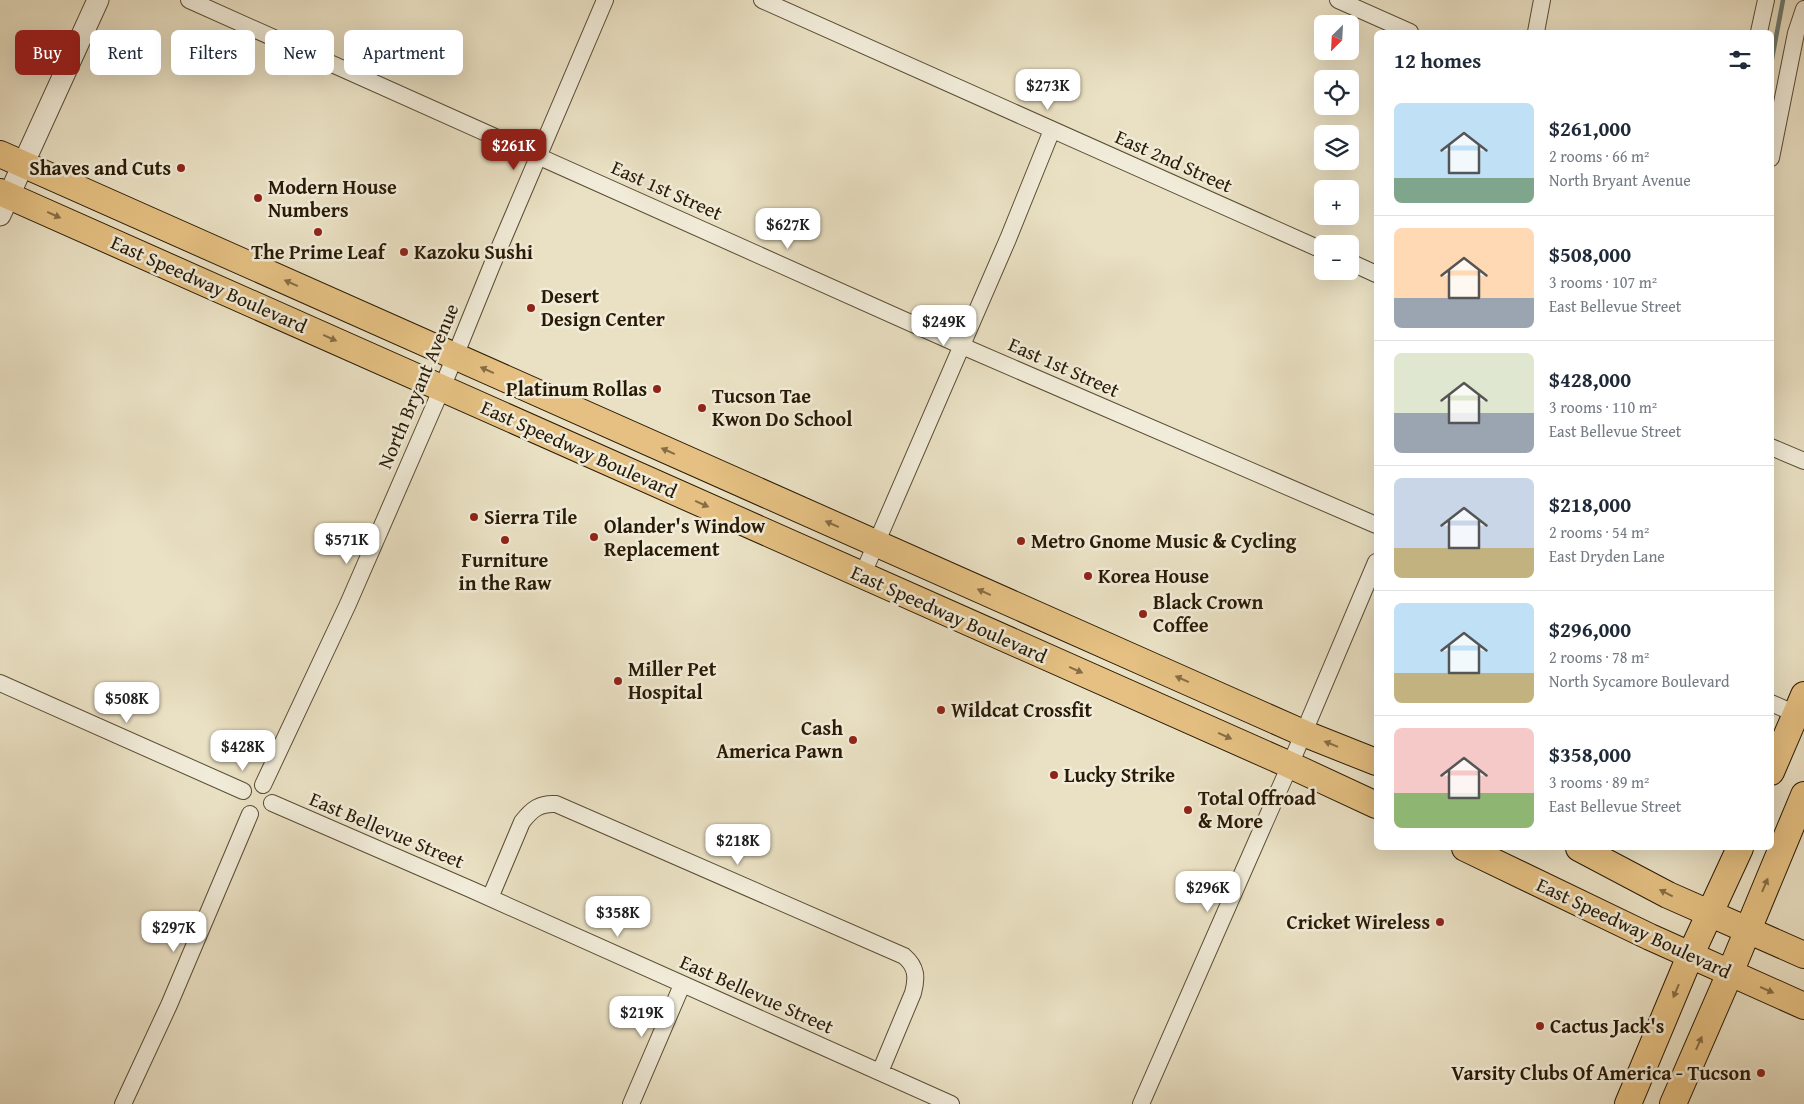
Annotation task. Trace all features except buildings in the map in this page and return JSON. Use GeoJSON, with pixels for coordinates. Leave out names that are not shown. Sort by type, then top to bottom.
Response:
{"type":"FeatureCollection","features":[{"type":"Feature","properties":{"kind":"main road","name":"East Speedway Boulevard"},"geometry":{"type":"LineString","coordinates":[[11,159],[1303,733],[1374,761]]}},
{"type":"Feature","properties":{"kind":"main road","name":"East Speedway Boulevard"},"geometry":{"type":"LineString","coordinates":[[3,201],[442,388],[1374,804]]}},
{"type":"Feature","properties":{"kind":"main road"},"geometry":{"type":"LineString","coordinates":[[1774,765],[1800,704]]}},
{"type":"Feature","properties":{"kind":"main road"},"geometry":{"type":"LineString","coordinates":[[1672,1104],[1730,973],[1804,795]]}},
{"type":"Feature","properties":{"kind":"main road","name":"East Speedway Boulevard"},"geometry":{"type":"LineString","coordinates":[[1469,850],[1690,956],[1804,1006]]}},
{"type":"Feature","properties":{"kind":"main road"},"geometry":{"type":"LineString","coordinates":[[1583,850],[1668,895],[1804,955]]}},
{"type":"Feature","properties":{"kind":"main road"},"geometry":{"type":"LineString","coordinates":[[1628,1104],[1690,956],[1739,850]]}},
{"type":"Feature","properties":{"kind":"street"},"geometry":{"type":"LineString","coordinates":[[3,201],[11,159],[98,0]]}},
{"type":"Feature","properties":{"kind":"street","name":"East 1st Street"},"geometry":{"type":"LineString","coordinates":[[189,0],[962,346],[1374,524]]}},
{"type":"Feature","properties":{"kind":"street","name":"North Bryant Avenue"},"geometry":{"type":"LineString","coordinates":[[262,785],[348,604],[442,388],[537,156],[605,0]]}},
{"type":"Feature","properties":{"kind":"street","name":"East 2nd Street"},"geometry":{"type":"LineString","coordinates":[[762,0],[1314,246]]}},
{"type":"Feature","properties":{"kind":"street"},"geometry":{"type":"LineString","coordinates":[[1338,0],[1406,30]]}},
{"type":"Feature","properties":{"kind":"street"},"geometry":{"type":"LineString","coordinates":[[1536,30],[1542,0]]}},
{"type":"Feature","properties":{"kind":"street"},"geometry":{"type":"LineString","coordinates":[[1759,30],[1766,0]]}},
{"type":"Feature","properties":{"kind":"street"},"geometry":{"type":"LineString","coordinates":[[1774,143],[1796,34],[1804,9]]}},
{"type":"Feature","properties":{"kind":"street"},"geometry":{"type":"LineString","coordinates":[[862,576],[962,346],[1052,130]]}},
{"type":"Feature","properties":{"kind":"street"},"geometry":{"type":"LineString","coordinates":[[1359,266],[1374,273]]}},
{"type":"Feature","properties":{"kind":"street"},"geometry":{"type":"LineString","coordinates":[[1774,448],[1804,461]]}},
{"type":"Feature","properties":{"kind":"street"},"geometry":{"type":"LineString","coordinates":[[1141,1104],[1290,765],[1374,567]]}},
{"type":"Feature","properties":{"kind":"street"},"geometry":{"type":"LineString","coordinates":[[0,683],[243,791]]}},
{"type":"Feature","properties":{"kind":"street"},"geometry":{"type":"LineString","coordinates":[[1774,703],[1800,704]]}},
{"type":"Feature","properties":{"kind":"street"},"geometry":{"type":"LineString","coordinates":[[262,785],[270,793],[272,803],[263,814],[250,814],[242,804],[243,791],[250,786],[262,785]]}},
{"type":"Feature","properties":{"kind":"street","name":"East Bellevue Street"},"geometry":{"type":"LineString","coordinates":[[272,803],[951,1104]]}},
{"type":"Feature","properties":{"kind":"street"},"geometry":{"type":"LineString","coordinates":[[490,898],[522,822],[538,806],[556,804],[904,956],[914,966],[916,982],[880,1072]]}},
{"type":"Feature","properties":{"kind":"street"},"geometry":{"type":"LineString","coordinates":[[124,1104],[250,814]]}},
{"type":"Feature","properties":{"kind":"street"},"geometry":{"type":"LineString","coordinates":[[631,1104],[682,985]]}},
{"type":"Feature","properties":{"kind":"waterway"},"geometry":{"type":"LineString","coordinates":[[1774,48],[1783,0]]}},
{"type":"Feature","properties":{"kind":"place","name":"Shaves and Cuts"},"geometry":{"type":"Point","coordinates":[181,168]}},
{"type":"Feature","properties":{"kind":"place","name":"Modern House Numbers"},"geometry":{"type":"Point","coordinates":[258,198]}},
{"type":"Feature","properties":{"kind":"place","name":"The Prime Leaf"},"geometry":{"type":"Point","coordinates":[318,232]}},
{"type":"Feature","properties":{"kind":"place","name":"Kazoku Sushi"},"geometry":{"type":"Point","coordinates":[404,252]}},
{"type":"Feature","properties":{"kind":"place","name":"Desert Design Center"},"geometry":{"type":"Point","coordinates":[531,308]}},
{"type":"Feature","properties":{"kind":"place","name":"Platinum Rollas"},"geometry":{"type":"Point","coordinates":[657,389]}},
{"type":"Feature","properties":{"kind":"place","name":"Tucson Tae Kwon Do School"},"geometry":{"type":"Point","coordinates":[702,408]}},
{"type":"Feature","properties":{"kind":"place","name":"Sierra Tile"},"geometry":{"type":"Point","coordinates":[474,517]}},
{"type":"Feature","properties":{"kind":"place","name":"Olander's Window Replacement"},"geometry":{"type":"Point","coordinates":[594,537]}},
{"type":"Feature","properties":{"kind":"place","name":"Furniture in the Raw"},"geometry":{"type":"Point","coordinates":[505,540]}},
{"type":"Feature","properties":{"kind":"place","name":"Metro Gnome Music & Cycling"},"geometry":{"type":"Point","coordinates":[1021,541]}},
{"type":"Feature","properties":{"kind":"place","name":"Korea House"},"geometry":{"type":"Point","coordinates":[1088,576]}},
{"type":"Feature","properties":{"kind":"place","name":"Black Crown Coffee"},"geometry":{"type":"Point","coordinates":[1143,614]}},
{"type":"Feature","properties":{"kind":"place","name":"Miller Pet Hospital"},"geometry":{"type":"Point","coordinates":[618,681]}},
{"type":"Feature","properties":{"kind":"place","name":"Wildcat Crossfit"},"geometry":{"type":"Point","coordinates":[941,710]}},
{"type":"Feature","properties":{"kind":"place","name":"Cash America Pawn"},"geometry":{"type":"Point","coordinates":[853,740]}},
{"type":"Feature","properties":{"kind":"place","name":"Lucky Strike"},"geometry":{"type":"Point","coordinates":[1054,775]}},
{"type":"Feature","properties":{"kind":"place","name":"Total Offroad & More"},"geometry":{"type":"Point","coordinates":[1188,810]}},
{"type":"Feature","properties":{"kind":"place","name":"Cricket Wireless"},"geometry":{"type":"Point","coordinates":[1440,922]}},
{"type":"Feature","properties":{"kind":"place","name":"Cactus Jack's"},"geometry":{"type":"Point","coordinates":[1540,1026]}},
{"type":"Feature","properties":{"kind":"place","name":"Varsity Clubs Of America - Tucson"},"geometry":{"type":"Point","coordinates":[1761,1073]}}]}
